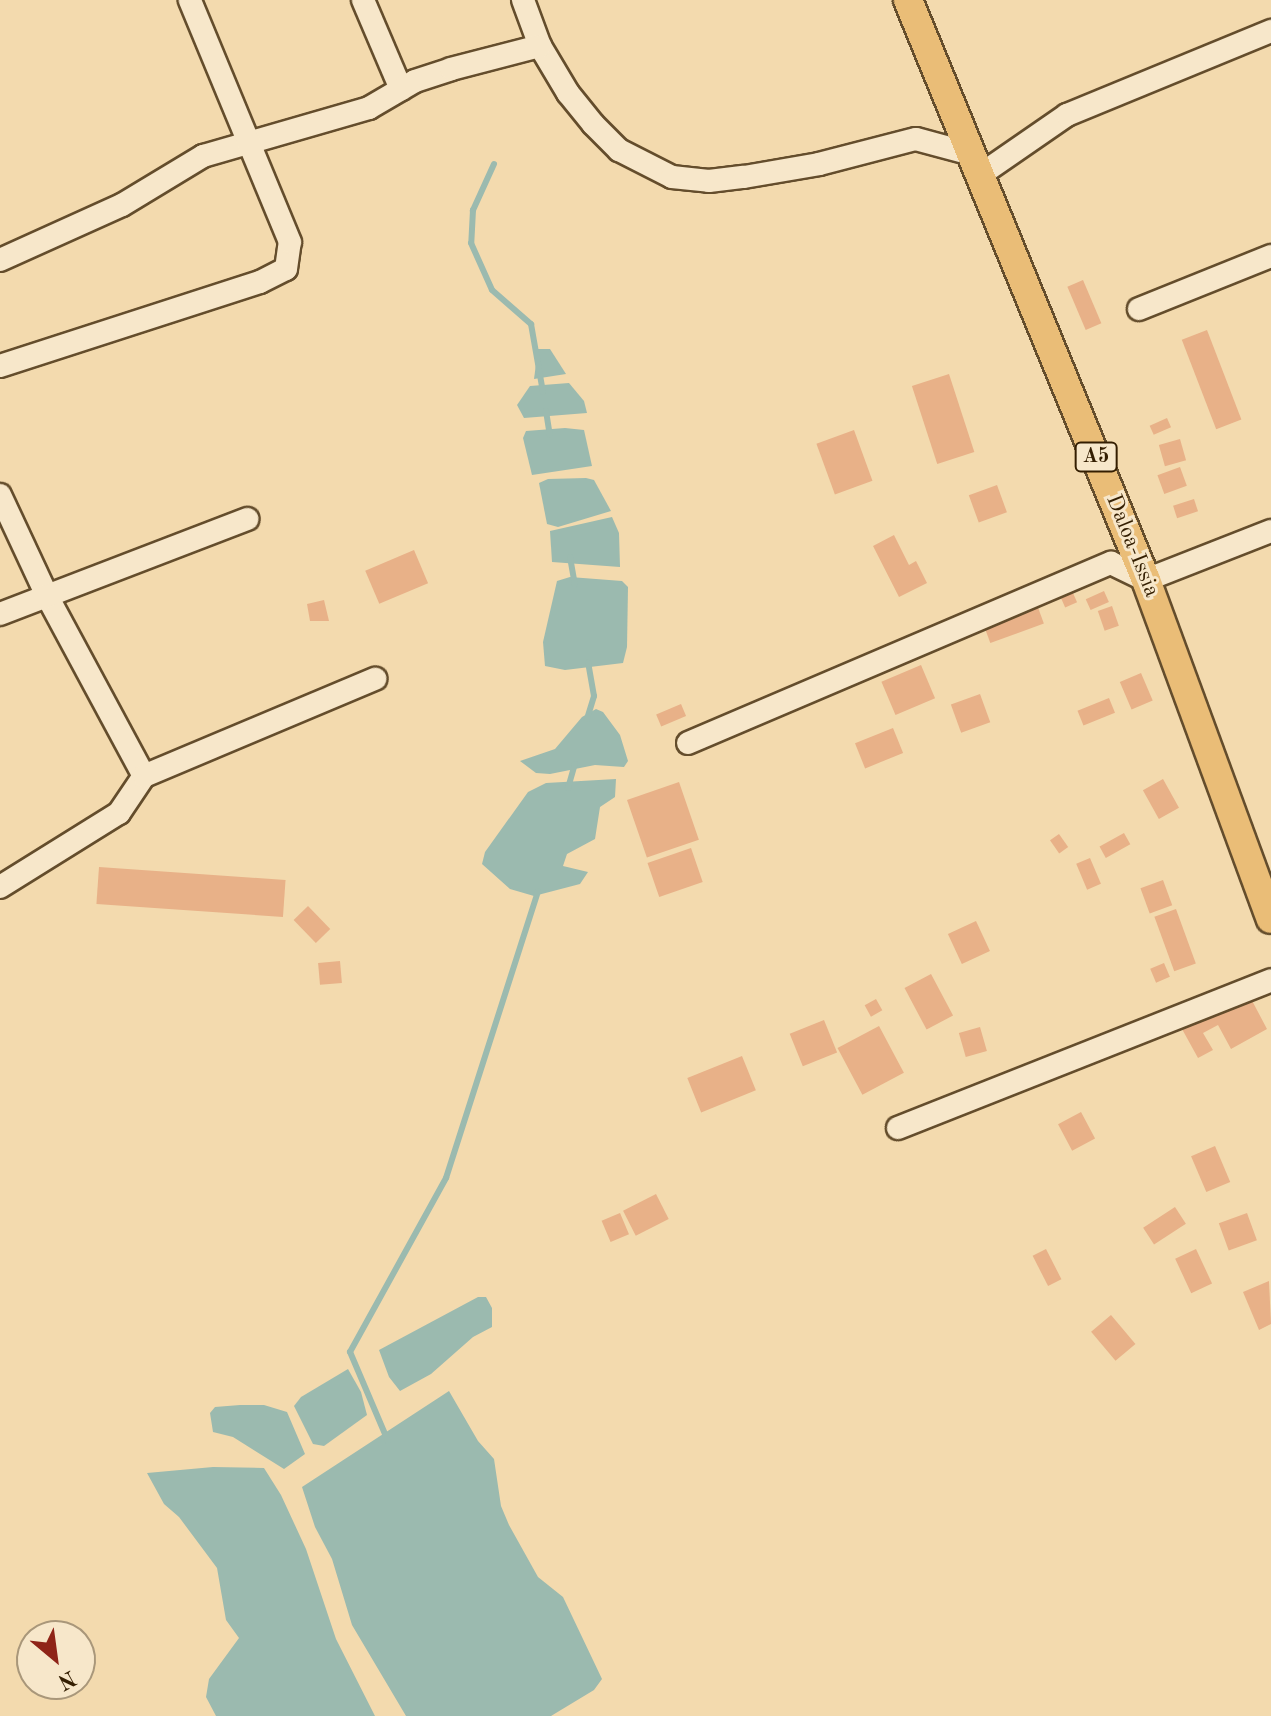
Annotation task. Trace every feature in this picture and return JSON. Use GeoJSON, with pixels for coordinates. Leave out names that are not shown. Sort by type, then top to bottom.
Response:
{"type":"FeatureCollection","features":[{"type":"Feature","properties":{"kind":"main road","name":"Daloa-Issia"},"geometry":{"type":"LineString","coordinates":[[908,0],[1146,580],[1271,919]]}},
{"type":"Feature","properties":{"kind":"street"},"geometry":{"type":"LineString","coordinates":[[0,366],[260,282],[286,269],[290,242],[190,0]]}},
{"type":"Feature","properties":{"kind":"street"},"geometry":{"type":"LineString","coordinates":[[363,0],[401,89]]}},
{"type":"Feature","properties":{"kind":"street"},"geometry":{"type":"LineString","coordinates":[[523,0],[540,46],[568,93],[619,150],[672,177],[709,181],[819,164],[916,139],[976,164],[1067,115],[1271,31]]}},
{"type":"Feature","properties":{"kind":"street"},"geometry":{"type":"LineString","coordinates":[[0,260],[122,205],[203,156],[369,108],[401,89],[451,69],[540,46]]}},
{"type":"Feature","properties":{"kind":"street"},"geometry":{"type":"LineString","coordinates":[[1139,309],[1271,256]]}},
{"type":"Feature","properties":{"kind":"street"},"geometry":{"type":"LineString","coordinates":[[0,495],[47,596],[144,776]]}},
{"type":"Feature","properties":{"kind":"street"},"geometry":{"type":"LineString","coordinates":[[0,614],[247,519]]}},
{"type":"Feature","properties":{"kind":"street"},"geometry":{"type":"LineString","coordinates":[[688,743],[1111,563],[1146,580],[1271,531]]}},
{"type":"Feature","properties":{"kind":"street"},"geometry":{"type":"LineString","coordinates":[[0,887],[119,813],[144,776],[375,679]]}},
{"type":"Feature","properties":{"kind":"street"},"geometry":{"type":"LineString","coordinates":[[898,1128],[1271,980]]}},
{"type":"Feature","properties":{"kind":"water"},"geometry":{"type":"Polygon","coordinates":[[[538,349],[550,349],[566,374],[534,379],[538,349]]]}},
{"type":"Feature","properties":{"kind":"water"},"geometry":{"type":"Polygon","coordinates":[[[569,383],[584,401],[587,413],[524,418],[517,405],[530,386],[569,383]]]}},
{"type":"Feature","properties":{"kind":"water"},"geometry":{"type":"Polygon","coordinates":[[[584,430],[592,466],[532,475],[523,438],[526,431],[584,430]]]}},
{"type":"Feature","properties":{"kind":"water"},"geometry":{"type":"Polygon","coordinates":[[[548,479],[594,480],[611,511],[558,527],[547,524],[539,483],[548,479]]]}},
{"type":"Feature","properties":{"kind":"water"},"geometry":{"type":"Polygon","coordinates":[[[612,517],[619,533],[620,567],[552,562],[550,531],[612,517]]]}},
{"type":"Feature","properties":{"kind":"water"},"geometry":{"type":"Polygon","coordinates":[[[570,577],[622,581],[628,587],[627,647],[623,663],[565,670],[545,666],[543,642],[557,581],[570,577]]]}},
{"type":"Feature","properties":{"kind":"water"},"geometry":{"type":"Polygon","coordinates":[[[596,709],[603,712],[620,735],[628,761],[624,767],[595,765],[550,774],[536,773],[520,761],[555,749],[582,717],[596,709]]]}},
{"type":"Feature","properties":{"kind":"water"},"geometry":{"type":"Polygon","coordinates":[[[616,779],[615,797],[600,807],[595,839],[567,854],[563,866],[588,872],[580,884],[534,896],[510,889],[482,864],[485,852],[528,792],[546,783],[616,779]]]}},
{"type":"Feature","properties":{"kind":"water"},"geometry":{"type":"Polygon","coordinates":[[[478,1297],[486,1297],[492,1308],[492,1327],[473,1337],[431,1374],[400,1391],[389,1377],[379,1350],[478,1297]]]}},
{"type":"Feature","properties":{"kind":"water"},"geometry":{"type":"Polygon","coordinates":[[[348,1369],[361,1392],[367,1415],[324,1446],[313,1444],[294,1406],[301,1397],[348,1369]]]}},
{"type":"Feature","properties":{"kind":"water"},"geometry":{"type":"Polygon","coordinates":[[[449,1391],[478,1441],[494,1459],[501,1506],[509,1525],[538,1577],[563,1597],[602,1679],[594,1690],[551,1716],[406,1716],[352,1625],[332,1559],[315,1527],[302,1487],[449,1391]]]}},
{"type":"Feature","properties":{"kind":"water"},"geometry":{"type":"Polygon","coordinates":[[[264,1405],[287,1412],[305,1454],[284,1469],[233,1437],[213,1432],[210,1413],[215,1407],[264,1405]]]}},
{"type":"Feature","properties":{"kind":"water"},"geometry":{"type":"Polygon","coordinates":[[[213,1467],[264,1468],[281,1495],[306,1549],[336,1639],[375,1716],[216,1716],[206,1697],[209,1679],[239,1638],[226,1620],[217,1568],[179,1517],[164,1504],[147,1473],[213,1467]]]}},
{"type":"Feature","properties":{"kind":"building"},"geometry":{"type":"Polygon","coordinates":[[[1083,280],[1101,323],[1086,330],[1067,287],[1083,280]]]}},
{"type":"Feature","properties":{"kind":"building"},"geometry":{"type":"Polygon","coordinates":[[[1207,330],[1241,420],[1216,429],[1182,340],[1207,330]]]}},
{"type":"Feature","properties":{"kind":"building"},"geometry":{"type":"Polygon","coordinates":[[[949,374],[974,452],[937,464],[912,386],[949,374]]]}},
{"type":"Feature","properties":{"kind":"building"},"geometry":{"type":"Polygon","coordinates":[[[1167,418],[1171,427],[1154,435],[1150,426],[1167,418]]]}},
{"type":"Feature","properties":{"kind":"building"},"geometry":{"type":"Polygon","coordinates":[[[854,430],[872,481],[835,494],[816,444],[854,430]]]}},
{"type":"Feature","properties":{"kind":"building"},"geometry":{"type":"Polygon","coordinates":[[[1180,439],[1186,460],[1165,466],[1159,445],[1180,439]]]}},
{"type":"Feature","properties":{"kind":"building"},"geometry":{"type":"Polygon","coordinates":[[[1180,467],[1187,486],[1164,494],[1157,475],[1180,467]]]}},
{"type":"Feature","properties":{"kind":"building"},"geometry":{"type":"Polygon","coordinates":[[[997,485],[1007,512],[979,523],[969,495],[997,485]]]}},
{"type":"Feature","properties":{"kind":"building"},"geometry":{"type":"Polygon","coordinates":[[[1194,499],[1198,511],[1177,518],[1173,506],[1194,499]]]}},
{"type":"Feature","properties":{"kind":"building"},"geometry":{"type":"Polygon","coordinates":[[[894,535],[909,565],[916,561],[927,583],[899,597],[873,546],[894,535]]]}},
{"type":"Feature","properties":{"kind":"building"},"geometry":{"type":"Polygon","coordinates":[[[414,550],[428,583],[379,604],[365,571],[414,550]]]}},
{"type":"Feature","properties":{"kind":"building"},"geometry":{"type":"Polygon","coordinates":[[[1104,591],[1109,602],[1091,610],[1086,599],[1104,591]]]}},
{"type":"Feature","properties":{"kind":"building"},"geometry":{"type":"Polygon","coordinates":[[[1073,593],[1077,602],[1065,607],[1061,598],[1073,593]]]}},
{"type":"Feature","properties":{"kind":"building"},"geometry":{"type":"Polygon","coordinates":[[[324,600],[329,621],[310,621],[307,604],[324,600]]]}},
{"type":"Feature","properties":{"kind":"building"},"geometry":{"type":"Polygon","coordinates":[[[1036,602],[1044,624],[990,643],[982,621],[1036,602]]]}},
{"type":"Feature","properties":{"kind":"building"},"geometry":{"type":"Polygon","coordinates":[[[1112,606],[1119,626],[1105,631],[1098,611],[1112,606]]]}},
{"type":"Feature","properties":{"kind":"building"},"geometry":{"type":"Polygon","coordinates":[[[921,665],[935,698],[895,715],[881,682],[921,665]]]}},
{"type":"Feature","properties":{"kind":"building"},"geometry":{"type":"Polygon","coordinates":[[[1141,673],[1153,701],[1132,710],[1120,682],[1141,673]]]}},
{"type":"Feature","properties":{"kind":"building"},"geometry":{"type":"Polygon","coordinates":[[[980,694],[990,722],[961,733],[951,705],[980,694]]]}},
{"type":"Feature","properties":{"kind":"building"},"geometry":{"type":"Polygon","coordinates":[[[1109,698],[1115,713],[1083,726],[1077,711],[1109,698]]]}},
{"type":"Feature","properties":{"kind":"building"},"geometry":{"type":"Polygon","coordinates":[[[681,704],[686,716],[661,727],[656,715],[681,704]]]}},
{"type":"Feature","properties":{"kind":"building"},"geometry":{"type":"Polygon","coordinates":[[[893,728],[903,753],[865,768],[855,743],[893,728]]]}},
{"type":"Feature","properties":{"kind":"building"},"geometry":{"type":"Polygon","coordinates":[[[1163,779],[1179,808],[1159,819],[1143,790],[1163,779]]]}},
{"type":"Feature","properties":{"kind":"building"},"geometry":{"type":"Polygon","coordinates":[[[679,782],[699,840],[647,858],[627,800],[679,782]]]}},
{"type":"Feature","properties":{"kind":"building"},"geometry":{"type":"Polygon","coordinates":[[[1124,833],[1130,844],[1106,858],[1100,847],[1124,833]]]}},
{"type":"Feature","properties":{"kind":"building"},"geometry":{"type":"Polygon","coordinates":[[[1059,834],[1068,847],[1059,853],[1050,840],[1059,834]]]}},
{"type":"Feature","properties":{"kind":"building"},"geometry":{"type":"Polygon","coordinates":[[[691,848],[703,882],[659,897],[648,863],[691,848]]]}},
{"type":"Feature","properties":{"kind":"building"},"geometry":{"type":"Polygon","coordinates":[[[1090,858],[1101,884],[1087,890],[1076,864],[1090,858]]]}},
{"type":"Feature","properties":{"kind":"building"},"geometry":{"type":"Polygon","coordinates":[[[99,867],[286,880],[283,917],[96,904],[99,867]]]}},
{"type":"Feature","properties":{"kind":"building"},"geometry":{"type":"Polygon","coordinates":[[[1163,880],[1172,905],[1150,914],[1140,888],[1163,880]]]}},
{"type":"Feature","properties":{"kind":"building"},"geometry":{"type":"Polygon","coordinates":[[[308,906],[330,929],[316,943],[294,920],[308,906]]]}},
{"type":"Feature","properties":{"kind":"building"},"geometry":{"type":"Polygon","coordinates":[[[1176,909],[1196,964],[1174,971],[1154,917],[1176,909]]]}},
{"type":"Feature","properties":{"kind":"building"},"geometry":{"type":"Polygon","coordinates":[[[976,921],[990,951],[962,964],[948,934],[976,921]]]}},
{"type":"Feature","properties":{"kind":"building"},"geometry":{"type":"Polygon","coordinates":[[[340,961],[342,983],[320,985],[318,963],[340,961]]]}},
{"type":"Feature","properties":{"kind":"building"},"geometry":{"type":"Polygon","coordinates":[[[1164,963],[1170,977],[1156,983],[1150,969],[1164,963]]]}},
{"type":"Feature","properties":{"kind":"building"},"geometry":{"type":"Polygon","coordinates":[[[931,974],[953,1015],[927,1030],[905,988],[931,974]]]}},
{"type":"Feature","properties":{"kind":"building"},"geometry":{"type":"Polygon","coordinates":[[[1248,993],[1267,1029],[1231,1049],[1218,1025],[1203,1033],[1213,1050],[1198,1058],[1182,1029],[1248,993]]]}},
{"type":"Feature","properties":{"kind":"building"},"geometry":{"type":"Polygon","coordinates":[[[876,999],[882,1010],[871,1017],[865,1005],[876,999]]]}},
{"type":"Feature","properties":{"kind":"building"},"geometry":{"type":"Polygon","coordinates":[[[824,1020],[837,1052],[803,1066],[790,1034],[824,1020]]]}},
{"type":"Feature","properties":{"kind":"building"},"geometry":{"type":"Polygon","coordinates":[[[879,1026],[904,1073],[862,1095],[838,1048],[879,1026]]]}},
{"type":"Feature","properties":{"kind":"building"},"geometry":{"type":"Polygon","coordinates":[[[980,1027],[987,1051],[966,1057],[959,1033],[980,1027]]]}},
{"type":"Feature","properties":{"kind":"building"},"geometry":{"type":"Polygon","coordinates":[[[742,1056],[756,1090],[701,1112],[687,1078],[742,1056]]]}},
{"type":"Feature","properties":{"kind":"building"},"geometry":{"type":"Polygon","coordinates":[[[1081,1112],[1095,1138],[1072,1151],[1058,1124],[1081,1112]]]}},
{"type":"Feature","properties":{"kind":"building"},"geometry":{"type":"Polygon","coordinates":[[[1215,1146],[1230,1182],[1206,1192],[1191,1156],[1215,1146]]]}},
{"type":"Feature","properties":{"kind":"building"},"geometry":{"type":"Polygon","coordinates":[[[656,1194],[669,1219],[636,1236],[623,1211],[656,1194]]]}},
{"type":"Feature","properties":{"kind":"building"},"geometry":{"type":"Polygon","coordinates":[[[1175,1207],[1186,1224],[1154,1244],[1143,1228],[1175,1207]]]}},
{"type":"Feature","properties":{"kind":"building"},"geometry":{"type":"Polygon","coordinates":[[[620,1213],[629,1234],[611,1242],[602,1221],[620,1213]]]}},
{"type":"Feature","properties":{"kind":"building"},"geometry":{"type":"Polygon","coordinates":[[[1247,1213],[1257,1240],[1229,1251],[1219,1223],[1247,1213]]]}},
{"type":"Feature","properties":{"kind":"building"},"geometry":{"type":"Polygon","coordinates":[[[1046,1249],[1061,1279],[1048,1286],[1033,1256],[1046,1249]]]}},
{"type":"Feature","properties":{"kind":"building"},"geometry":{"type":"Polygon","coordinates":[[[1196,1249],[1212,1283],[1191,1293],[1175,1259],[1196,1249]]]}},
{"type":"Feature","properties":{"kind":"building"},"geometry":{"type":"Polygon","coordinates":[[[1269,1281],[1271,1324],[1259,1330],[1243,1292],[1269,1281]]]}},
{"type":"Feature","properties":{"kind":"building"},"geometry":{"type":"Polygon","coordinates":[[[1111,1315],[1135,1344],[1116,1361],[1091,1332],[1111,1315]]]}},
{"type":"Feature","properties":{"kind":"waterway"},"geometry":{"type":"LineString","coordinates":[[494,164],[473,210],[471,243],[492,290],[531,324],[543,392]]}},
{"type":"Feature","properties":{"kind":"waterway"},"geometry":{"type":"LineString","coordinates":[[546,411],[550,435]]}},
{"type":"Feature","properties":{"kind":"waterway"},"geometry":{"type":"LineString","coordinates":[[570,557],[575,585]]}},
{"type":"Feature","properties":{"kind":"waterway"},"geometry":{"type":"LineString","coordinates":[[587,719],[594,696],[588,663]]}},
{"type":"Feature","properties":{"kind":"waterway"},"geometry":{"type":"LineString","coordinates":[[568,788],[575,764]]}},
{"type":"Feature","properties":{"kind":"waterway"},"geometry":{"type":"LineString","coordinates":[[388,1441],[350,1352],[446,1178],[538,891]]}}]}
